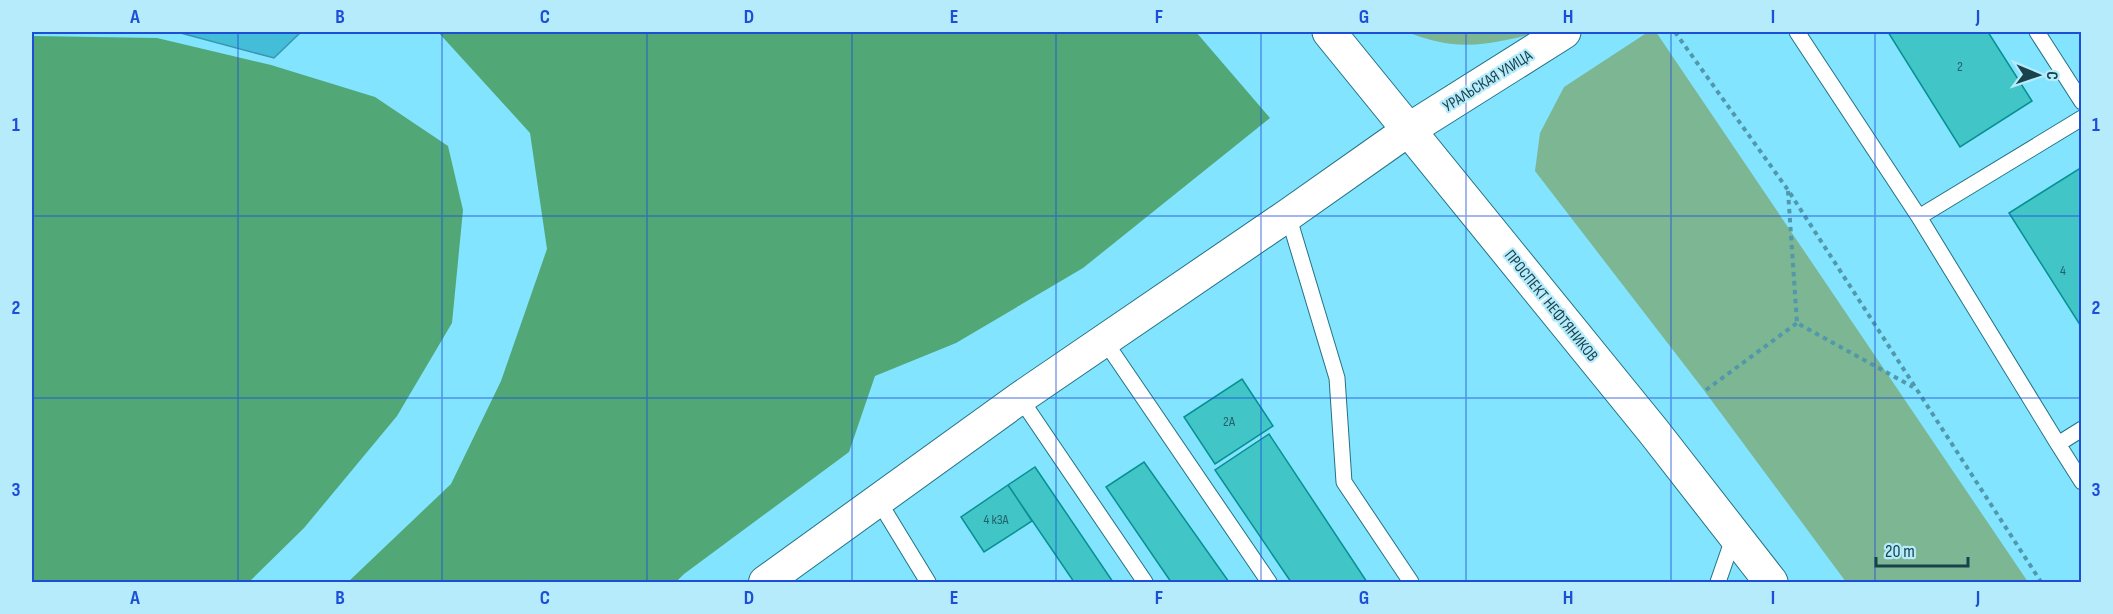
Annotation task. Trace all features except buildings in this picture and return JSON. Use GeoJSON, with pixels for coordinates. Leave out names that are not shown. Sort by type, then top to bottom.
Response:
{"type":"FeatureCollection","features":[{"type":"Feature","properties":{"kind":"main road","name":"ПРОСПЕКТ НЕФТЯНИКОВ"},"geometry":{"type":"LineString","coordinates":[[1329,32],[1654,432],[1771,582]]}},
{"type":"Feature","properties":{"kind":"main road","name":"УРАЛЬСКАЯ УЛИЦА"},"geometry":{"type":"LineString","coordinates":[[1410,129],[1564,32]]}},
{"type":"Feature","properties":{"kind":"street"},"geometry":{"type":"LineString","coordinates":[[765,582],[1020,398],[1410,129]]}},
{"type":"Feature","properties":{"kind":"lane"},"geometry":{"type":"LineString","coordinates":[[1797,32],[1919,217],[2082,482]]}},
{"type":"Feature","properties":{"kind":"lane"},"geometry":{"type":"LineString","coordinates":[[2037,32],[2082,102]]}},
{"type":"Feature","properties":{"kind":"lane"},"geometry":{"type":"LineString","coordinates":[[1919,217],[2082,118]]}},
{"type":"Feature","properties":{"kind":"lane"},"geometry":{"type":"LineString","coordinates":[[1288,215],[1337,378],[1344,482],[1411,582]]}},
{"type":"Feature","properties":{"kind":"lane"},"geometry":{"type":"LineString","coordinates":[[1104,340],[1269,582]]}},
{"type":"Feature","properties":{"kind":"lane"},"geometry":{"type":"LineString","coordinates":[[1020,398],[1145,582]]}},
{"type":"Feature","properties":{"kind":"lane"},"geometry":{"type":"LineString","coordinates":[[2058,444],[2082,429]]}},
{"type":"Feature","properties":{"kind":"lane"},"geometry":{"type":"LineString","coordinates":[[878,500],[928,582]]}},
{"type":"Feature","properties":{"kind":"lane"},"geometry":{"type":"LineString","coordinates":[[1718,582],[1734,536]]}},
{"type":"Feature","properties":{"kind":"path"},"geometry":{"type":"LineString","coordinates":[[1675,32],[1788,190],[2041,582]]}},
{"type":"Feature","properties":{"kind":"path"},"geometry":{"type":"LineString","coordinates":[[1788,190],[1797,323]]}},
{"type":"Feature","properties":{"kind":"path"},"geometry":{"type":"LineString","coordinates":[[1797,323],[1916,389]]}},
{"type":"Feature","properties":{"kind":"path"},"geometry":{"type":"LineString","coordinates":[[1706,390],[1797,323]]}},
{"type":"Feature","properties":{"kind":"green space"},"geometry":{"type":"Polygon","coordinates":[[[438,32],[1196,32],[1270,118],[1083,268],[956,343],[875,376],[849,452],[676,582],[348,582],[451,484],[501,381],[547,249],[530,133],[438,32]]]}},
{"type":"Feature","properties":{"kind":"green space"},"geometry":{"type":"Polygon","coordinates":[[[1407,32],[1533,32],[1506,40],[1468,45],[1444,43],[1407,32]]]}},
{"type":"Feature","properties":{"kind":"green space"},"geometry":{"type":"Polygon","coordinates":[[[1648,32],[1656,32],[2028,582],[1846,582],[1703,389],[1535,171],[1540,133],[1564,87],[1648,32]]]}},
{"type":"Feature","properties":{"kind":"green space"},"geometry":{"type":"Polygon","coordinates":[[[32,36],[157,38],[271,65],[375,97],[448,146],[463,210],[452,323],[397,416],[304,528],[249,582],[32,582],[32,36]]]}},
{"type":"Feature","properties":{"kind":"water"},"geometry":{"type":"Polygon","coordinates":[[[177,32],[301,32],[274,58],[177,32]]]}}]}
